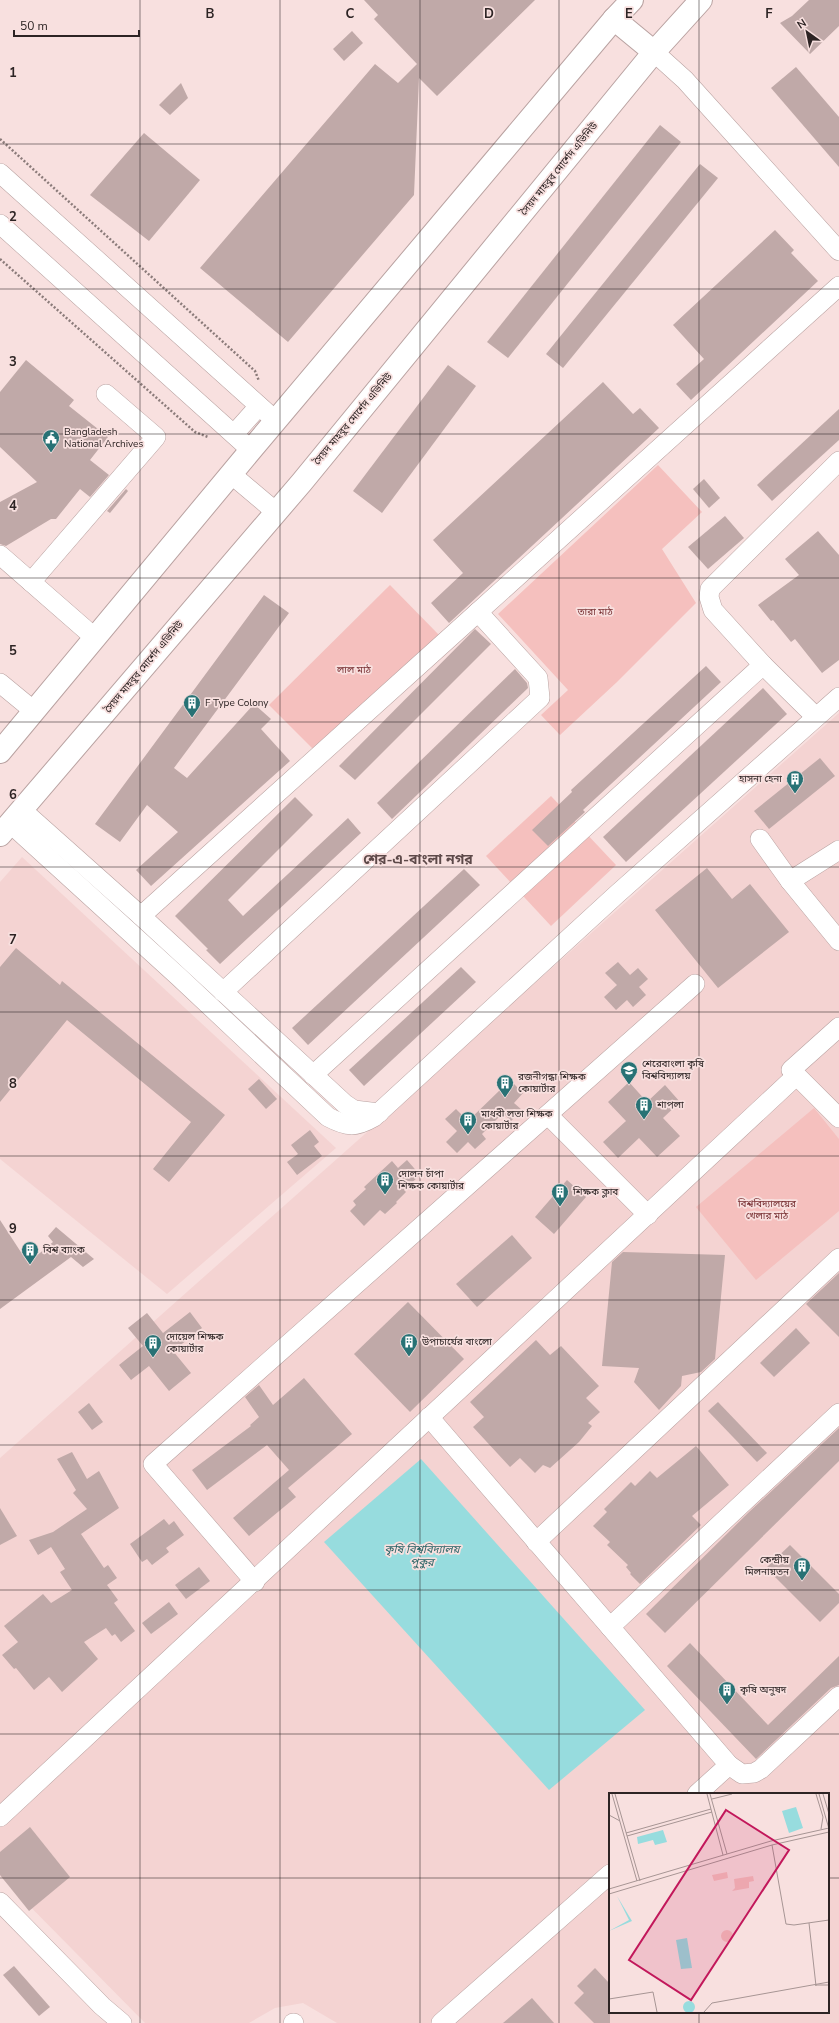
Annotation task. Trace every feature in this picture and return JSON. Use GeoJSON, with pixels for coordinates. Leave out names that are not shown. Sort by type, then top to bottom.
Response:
{"type":"FeatureCollection","features":[{"type":"Feature","properties":{"kind":"main road"},"geometry":{"type":"LineString","coordinates":[[0,752],[94,637],[251,450],[614,19],[632,0]]}},
{"type":"Feature","properties":{"kind":"main road","name":"সৈয়দ মাহবুব মোর্শেদ এভিনিউ"},"geometry":{"type":"LineString","coordinates":[[11,823],[276,512],[654,52],[701,0]]}},
{"type":"Feature","properties":{"kind":"main road"},"geometry":{"type":"LineString","coordinates":[[614,19],[654,52]]}},
{"type":"Feature","properties":{"kind":"street"},"geometry":{"type":"LineString","coordinates":[[654,52],[685,80],[839,251]]}},
{"type":"Feature","properties":{"kind":"street"},"geometry":{"type":"LineString","coordinates":[[0,173],[276,421]]}},
{"type":"Feature","properties":{"kind":"street"},"geometry":{"type":"LineString","coordinates":[[0,224],[251,450]]}},
{"type":"Feature","properties":{"kind":"street"},"geometry":{"type":"LineString","coordinates":[[142,916],[839,286]]}},
{"type":"Feature","properties":{"kind":"street"},"geometry":{"type":"LineString","coordinates":[[31,582],[156,437],[106,394]]}},
{"type":"Feature","properties":{"kind":"street"},"geometry":{"type":"LineString","coordinates":[[234,434],[259,406]]}},
{"type":"Feature","properties":{"kind":"street"},"geometry":{"type":"LineString","coordinates":[[816,717],[713,610],[709,597],[710,589],[839,461]]}},
{"type":"Feature","properties":{"kind":"street"},"geometry":{"type":"LineString","coordinates":[[231,474],[276,512]]}},
{"type":"Feature","properties":{"kind":"street"},"geometry":{"type":"LineString","coordinates":[[0,555],[94,637]]}},
{"type":"Feature","properties":{"kind":"street"},"geometry":{"type":"LineString","coordinates":[[222,992],[540,698],[538,678],[478,612]]}},
{"type":"Feature","properties":{"kind":"street"},"geometry":{"type":"LineString","coordinates":[[313,1075],[764,664]]}},
{"type":"Feature","properties":{"kind":"street"},"geometry":{"type":"LineString","coordinates":[[0,683],[34,711]]}},
{"type":"Feature","properties":{"kind":"street"},"geometry":{"type":"LineString","coordinates":[[11,823],[185,970],[328,1117],[347,1126],[362,1124],[379,1113],[616,895],[839,697]]}},
{"type":"Feature","properties":{"kind":"street"},"geometry":{"type":"LineString","coordinates":[[11,823],[142,916],[185,970],[222,992],[345,1104],[354,1110],[379,1113]]}},
{"type":"Feature","properties":{"kind":"street"},"geometry":{"type":"LineString","coordinates":[[760,839],[790,881],[839,941]]}},
{"type":"Feature","properties":{"kind":"street"},"geometry":{"type":"LineString","coordinates":[[790,881],[839,850]]}},
{"type":"Feature","properties":{"kind":"street"},"geometry":{"type":"LineString","coordinates":[[255,1582],[153,1464],[695,984]]}},
{"type":"Feature","properties":{"kind":"street"},"geometry":{"type":"LineString","coordinates":[[839,1027],[791,1070],[839,1118]]}},
{"type":"Feature","properties":{"kind":"street"},"geometry":{"type":"LineString","coordinates":[[0,1817],[255,1582],[429,1417],[796,1076]]}},
{"type":"Feature","properties":{"kind":"street"},"geometry":{"type":"LineString","coordinates":[[548,1115],[648,1215]]}},
{"type":"Feature","properties":{"kind":"street"},"geometry":{"type":"LineString","coordinates":[[536,1542],[839,1258]]}},
{"type":"Feature","properties":{"kind":"street"},"geometry":{"type":"LineString","coordinates":[[610,1627],[839,1413]]}},
{"type":"Feature","properties":{"kind":"street"},"geometry":{"type":"LineString","coordinates":[[429,1417],[729,1765],[742,1774],[754,1773],[761,1769],[839,1696]]}},
{"type":"Feature","properties":{"kind":"street"},"geometry":{"type":"LineString","coordinates":[[698,1793],[729,1765]]}},
{"type":"Feature","properties":{"kind":"street"},"geometry":{"type":"LineString","coordinates":[[441,2023],[609,1875]]}},
{"type":"Feature","properties":{"kind":"street"},"geometry":{"type":"LineString","coordinates":[[0,1902],[102,2006],[122,2023]]}},
{"type":"Feature","properties":{"kind":"path"},"geometry":{"type":"LineString","coordinates":[[0,139],[255,371],[261,386]]}},
{"type":"Feature","properties":{"kind":"path"},"geometry":{"type":"LineString","coordinates":[[0,259],[194,432],[216,439]]}},
{"type":"Feature","properties":{"kind":"shaded area","name":"শেরেবাংলা কৃষি বিশ্ববিদ্যালয়"},"geometry":{"type":"Polygon","coordinates":[[[839,713],[839,2023],[337,2023],[303,2003],[275,2008],[249,2023],[145,2023],[0,1876],[0,1458],[839,713]]]}},
{"type":"Feature","properties":{"kind":"shaded area"},"geometry":{"type":"Polygon","coordinates":[[[22,857],[336,1148],[167,1294],[0,1159],[0,882],[22,857]]]}},
{"type":"Feature","properties":{"kind":"green space","name":"তারা মাঠ"},"geometry":{"type":"Polygon","coordinates":[[[658,465],[702,512],[662,549],[696,603],[617,682],[560,735],[541,715],[568,690],[498,614],[658,465]]]}},
{"type":"Feature","properties":{"kind":"green space","name":"লাল মাঠ"},"geometry":{"type":"Polygon","coordinates":[[[390,585],[439,635],[319,755],[269,705],[390,585]]]}},
{"type":"Feature","properties":{"kind":"green space"},"geometry":{"type":"Polygon","coordinates":[[[551,796],[616,865],[551,926],[486,856],[551,796]]]}},
{"type":"Feature","properties":{"kind":"green space","name":"বিশ্ববিদ্যালয়ের খেলার মাঠ"},"geometry":{"type":"Polygon","coordinates":[[[814,1108],[839,1139],[839,1211],[756,1280],[696,1207],[814,1108]]]}},
{"type":"Feature","properties":{"kind":"water","name":"কৃষি বিশ্ববিদ্যালয় পুকুর"},"geometry":{"type":"Polygon","coordinates":[[[421,1459],[645,1710],[549,1790],[324,1542],[421,1459]]]}},
{"type":"Feature","properties":{"kind":"building"},"geometry":{"type":"Polygon","coordinates":[[[364,0],[535,0],[437,96],[419,78],[414,195],[288,342],[200,268],[375,64],[398,83],[417,64],[374,19],[378,15],[364,0]]]}},
{"type":"Feature","properties":{"kind":"building"},"geometry":{"type":"Polygon","coordinates":[[[809,0],[839,0],[839,26],[810,54],[780,23],[792,16],[809,0]]]}},
{"type":"Feature","properties":{"kind":"building"},"geometry":{"type":"Polygon","coordinates":[[[352,31],[363,43],[344,61],[333,49],[352,31]]]}},
{"type":"Feature","properties":{"kind":"building"},"geometry":{"type":"Polygon","coordinates":[[[796,67],[839,117],[839,167],[771,88],[796,67]]]}},
{"type":"Feature","properties":{"kind":"building"},"geometry":{"type":"Polygon","coordinates":[[[181,83],[188,98],[170,115],[159,105],[181,83]]]}},
{"type":"Feature","properties":{"kind":"building"},"geometry":{"type":"Polygon","coordinates":[[[660,125],[681,142],[508,358],[487,342],[660,125]]]}},
{"type":"Feature","properties":{"kind":"building"},"geometry":{"type":"Polygon","coordinates":[[[144,133],[200,180],[149,241],[90,195],[144,133]]]}},
{"type":"Feature","properties":{"kind":"building"},"geometry":{"type":"Polygon","coordinates":[[[700,164],[718,178],[563,368],[546,354],[700,164]]]}},
{"type":"Feature","properties":{"kind":"building"},"geometry":{"type":"Polygon","coordinates":[[[775,230],[794,250],[791,253],[818,281],[691,400],[676,384],[704,359],[673,325],[775,230]]]}},
{"type":"Feature","properties":{"kind":"building","name":"Bangladesh National Archives"},"geometry":{"type":"Polygon","coordinates":[[[26,360],[74,400],[69,406],[108,437],[90,460],[109,475],[90,497],[80,489],[56,519],[51,519],[6,546],[0,544],[0,502],[37,482],[0,447],[0,392],[26,360]]]}},
{"type":"Feature","properties":{"kind":"building"},"geometry":{"type":"Polygon","coordinates":[[[448,365],[476,386],[382,513],[353,491],[448,365]]]}},
{"type":"Feature","properties":{"kind":"building"},"geometry":{"type":"Polygon","coordinates":[[[603,382],[633,414],[640,408],[659,428],[449,623],[431,603],[463,573],[433,540],[603,382]]]}},
{"type":"Feature","properties":{"kind":"building"},"geometry":{"type":"Polygon","coordinates":[[[839,409],[839,440],[772,501],[757,485],[839,409]]]}},
{"type":"Feature","properties":{"kind":"building"},"geometry":{"type":"Polygon","coordinates":[[[704,479],[720,498],[709,508],[693,489],[704,479]]]}},
{"type":"Feature","properties":{"kind":"building"},"geometry":{"type":"Polygon","coordinates":[[[126,489],[128,491],[110,513],[107,511],[126,489]]]}},
{"type":"Feature","properties":{"kind":"building"},"geometry":{"type":"Polygon","coordinates":[[[725,516],[744,538],[708,569],[688,547],[725,516]]]}},
{"type":"Feature","properties":{"kind":"building"},"geometry":{"type":"Polygon","coordinates":[[[818,531],[839,555],[839,660],[822,673],[795,639],[791,642],[773,620],[771,621],[758,605],[799,575],[785,559],[818,531]]]}},
{"type":"Feature","properties":{"kind":"building"},"geometry":{"type":"Polygon","coordinates":[[[264,595],[289,613],[174,768],[187,778],[254,704],[271,719],[261,729],[290,761],[151,886],[136,870],[178,832],[147,805],[120,842],[95,824],[264,595]]]}},
{"type":"Feature","properties":{"kind":"building"},"geometry":{"type":"Polygon","coordinates":[[[475,629],[491,644],[355,780],[339,766],[475,629]]]}},
{"type":"Feature","properties":{"kind":"building"},"geometry":{"type":"Polygon","coordinates":[[[706,666],[721,682],[583,810],[585,812],[548,846],[532,830],[572,792],[571,790],[706,666]]]}},
{"type":"Feature","properties":{"kind":"building"},"geometry":{"type":"Polygon","coordinates":[[[515,669],[527,683],[528,688],[392,819],[377,803],[515,669]]]}},
{"type":"Feature","properties":{"kind":"building"},"geometry":{"type":"Polygon","coordinates":[[[763,688],[787,714],[626,862],[603,837],[763,688]]]}},
{"type":"Feature","properties":{"kind":"building","name":"হাসনা হেনা"},"geometry":{"type":"Polygon","coordinates":[[[820,758],[835,776],[769,829],[754,811],[820,758]]]}},
{"type":"Feature","properties":{"kind":"building"},"geometry":{"type":"Polygon","coordinates":[[[295,797],[313,815],[228,900],[243,916],[348,818],[361,833],[220,964],[206,950],[208,949],[175,916],[295,797]]]}},
{"type":"Feature","properties":{"kind":"building"},"geometry":{"type":"Polygon","coordinates":[[[707,868],[732,899],[750,884],[789,932],[718,988],[655,910],[707,868]]]}},
{"type":"Feature","properties":{"kind":"building"},"geometry":{"type":"Polygon","coordinates":[[[464,869],[480,885],[308,1045],[292,1028],[464,869]]]}},
{"type":"Feature","properties":{"kind":"building"},"geometry":{"type":"Polygon","coordinates":[[[16,948],[60,985],[62,981],[225,1115],[169,1182],[153,1169],[191,1122],[67,1020],[0,1102],[0,967],[16,948]]]}},
{"type":"Feature","properties":{"kind":"building"},"geometry":{"type":"Polygon","coordinates":[[[618,962],[630,975],[638,968],[648,979],[639,987],[646,995],[633,1007],[627,1000],[616,1010],[604,997],[617,985],[605,973],[618,962]]]}},
{"type":"Feature","properties":{"kind":"building"},"geometry":{"type":"Polygon","coordinates":[[[461,967],[476,982],[364,1086],[349,1070],[461,967]]]}},
{"type":"Feature","properties":{"kind":"building"},"geometry":{"type":"Polygon","coordinates":[[[259,1079],[277,1099],[266,1109],[248,1089],[259,1079]]]}},
{"type":"Feature","properties":{"kind":"building","name":"শাপলা"},"geometry":{"type":"Polygon","coordinates":[[[629,1082],[647,1102],[665,1085],[680,1102],[663,1118],[680,1136],[657,1157],[639,1138],[618,1158],[603,1142],[626,1121],[608,1102],[629,1082]]]}},
{"type":"Feature","properties":{"kind":"building"},"geometry":{"type":"Polygon","coordinates":[[[514,1084],[523,1093],[514,1103],[522,1110],[511,1121],[503,1113],[482,1134],[486,1139],[475,1149],[468,1142],[457,1153],[446,1142],[457,1131],[445,1119],[456,1109],[468,1121],[500,1090],[503,1094],[514,1084]]]}},
{"type":"Feature","properties":{"kind":"building"},"geometry":{"type":"Polygon","coordinates":[[[310,1130],[319,1142],[314,1146],[322,1156],[297,1175],[287,1162],[298,1154],[291,1145],[310,1130]]]}},
{"type":"Feature","properties":{"kind":"building","name":"দোলন চাঁপা শিক্ষক কোয়ার্টার"},"geometry":{"type":"Polygon","coordinates":[[[407,1160],[420,1175],[404,1190],[406,1192],[385,1214],[380,1210],[364,1226],[350,1211],[356,1205],[353,1201],[366,1189],[364,1187],[392,1161],[398,1168],[407,1160]]]}},
{"type":"Feature","properties":{"kind":"building","name":"শিক্ষক ক্লাব"},"geometry":{"type":"Polygon","coordinates":[[[567,1180],[586,1197],[554,1234],[535,1217],[567,1180]]]}},
{"type":"Feature","properties":{"kind":"building","name":"বিশ্ব ব্যাংক"},"geometry":{"type":"Polygon","coordinates":[[[0,1220],[28,1263],[53,1242],[48,1236],[56,1227],[94,1259],[83,1267],[71,1257],[0,1309],[0,1220]]]}},
{"type":"Feature","properties":{"kind":"building"},"geometry":{"type":"Polygon","coordinates":[[[512,1235],[532,1258],[477,1307],[456,1284],[512,1235]]]}},
{"type":"Feature","properties":{"kind":"building"},"geometry":{"type":"Polygon","coordinates":[[[623,1252],[725,1255],[715,1359],[701,1372],[682,1376],[681,1386],[659,1410],[634,1382],[639,1368],[602,1366],[612,1262],[623,1252]]]}},
{"type":"Feature","properties":{"kind":"building"},"geometry":{"type":"Polygon","coordinates":[[[839,1273],[839,1337],[806,1304],[839,1273]]]}},
{"type":"Feature","properties":{"kind":"building","name":"উপাচার্যের বাংলো"},"geometry":{"type":"Polygon","coordinates":[[[408,1302],[464,1359],[410,1412],[354,1354],[408,1302]]]}},
{"type":"Feature","properties":{"kind":"building","name":"দোয়েল শিক্ষক কোয়ার্টার"},"geometry":{"type":"Polygon","coordinates":[[[190,1312],[202,1328],[173,1351],[191,1373],[169,1391],[149,1366],[131,1380],[119,1365],[143,1346],[128,1328],[147,1313],[163,1333],[190,1312]]]}},
{"type":"Feature","properties":{"kind":"building"},"geometry":{"type":"Polygon","coordinates":[[[796,1328],[810,1343],[774,1377],[760,1363],[796,1328]]]}},
{"type":"Feature","properties":{"kind":"building"},"geometry":{"type":"Polygon","coordinates":[[[536,1340],[550,1355],[561,1346],[599,1386],[586,1398],[600,1412],[588,1423],[592,1426],[579,1442],[550,1468],[543,1465],[535,1473],[520,1458],[510,1467],[473,1427],[484,1417],[470,1402],[536,1340]]]}},
{"type":"Feature","properties":{"kind":"building"},"geometry":{"type":"Polygon","coordinates":[[[304,1378],[352,1434],[288,1488],[296,1497],[249,1536],[233,1518],[289,1470],[267,1445],[207,1490],[192,1470],[251,1426],[250,1425],[259,1417],[245,1397],[259,1385],[273,1405],[304,1378]]]}},
{"type":"Feature","properties":{"kind":"building"},"geometry":{"type":"Polygon","coordinates":[[[718,1402],[767,1453],[757,1462],[708,1411],[718,1402]]]}},
{"type":"Feature","properties":{"kind":"building"},"geometry":{"type":"Polygon","coordinates":[[[89,1403],[103,1422],[92,1430],[78,1412],[89,1403]]]}},
{"type":"Feature","properties":{"kind":"building"},"geometry":{"type":"Polygon","coordinates":[[[839,1428],[839,1461],[665,1633],[646,1614],[748,1513],[839,1428]]]}},
{"type":"Feature","properties":{"kind":"building"},"geometry":{"type":"Polygon","coordinates":[[[696,1446],[729,1485],[692,1516],[701,1525],[640,1584],[630,1574],[631,1573],[626,1567],[628,1565],[607,1545],[610,1542],[593,1526],[607,1512],[604,1509],[631,1482],[635,1486],[650,1471],[657,1478],[696,1446]]]}},
{"type":"Feature","properties":{"kind":"building"},"geometry":{"type":"Polygon","coordinates":[[[72,1452],[87,1479],[99,1471],[119,1508],[81,1534],[104,1568],[108,1565],[117,1578],[107,1585],[118,1600],[114,1603],[135,1631],[121,1642],[115,1634],[112,1636],[106,1628],[84,1642],[98,1659],[62,1692],[49,1677],[34,1690],[16,1668],[14,1669],[2,1655],[18,1642],[4,1626],[43,1594],[51,1603],[72,1590],[60,1572],[65,1569],[51,1547],[38,1555],[29,1540],[53,1532],[87,1509],[73,1493],[76,1490],[57,1459],[72,1452]]]}},
{"type":"Feature","properties":{"kind":"building"},"geometry":{"type":"Polygon","coordinates":[[[0,1508],[17,1536],[0,1545],[0,1508]]]}},
{"type":"Feature","properties":{"kind":"building"},"geometry":{"type":"Polygon","coordinates":[[[164,1519],[169,1525],[174,1521],[184,1535],[166,1548],[169,1552],[152,1565],[147,1559],[142,1562],[130,1544],[164,1519]]]}},
{"type":"Feature","properties":{"kind":"building","name":"কেন্দ্রীয় মিলনায়তন"},"geometry":{"type":"Polygon","coordinates":[[[790,1545],[839,1594],[839,1603],[820,1622],[766,1568],[790,1545]]]}},
{"type":"Feature","properties":{"kind":"building"},"geometry":{"type":"Polygon","coordinates":[[[199,1567],[210,1581],[186,1599],[175,1585],[199,1567]]]}},
{"type":"Feature","properties":{"kind":"building"},"geometry":{"type":"Polygon","coordinates":[[[169,1602],[178,1614],[151,1634],[142,1623],[169,1602]]]}},
{"type":"Feature","properties":{"kind":"building","name":"কৃষি অনুষদ"},"geometry":{"type":"Polygon","coordinates":[[[690,1643],[768,1725],[839,1656],[839,1685],[831,1688],[756,1759],[667,1666],[690,1643]]]}},
{"type":"Feature","properties":{"kind":"building"},"geometry":{"type":"Polygon","coordinates":[[[30,1827],[70,1877],[29,1911],[0,1875],[0,1852],[30,1827]]]}},
{"type":"Feature","properties":{"kind":"building"},"geometry":{"type":"Polygon","coordinates":[[[14,1966],[50,2007],[39,2016],[3,1975],[14,1966]]]}},
{"type":"Feature","properties":{"kind":"building"},"geometry":{"type":"Polygon","coordinates":[[[595,1968],[609,1983],[610,2023],[594,2023],[574,2003],[584,1993],[577,1986],[595,1968]]]}},
{"type":"Feature","properties":{"kind":"building"},"geometry":{"type":"Polygon","coordinates":[[[532,1998],[554,2023],[503,2023],[532,1998]]]}},
{"type":"Feature","properties":{"kind":"place","name":"Bangladesh National Archives"},"geometry":{"type":"Point","coordinates":[51,453]}},
{"type":"Feature","properties":{"kind":"place","name":"F Type Colony"},"geometry":{"type":"Point","coordinates":[192,718]}},
{"type":"Feature","properties":{"kind":"place","name":"হাসনা হেনা"},"geometry":{"type":"Point","coordinates":[795,794]}},
{"type":"Feature","properties":{"kind":"place","name":"শেরেবাংলা কৃষি বিশ্ববিদ্যালয়"},"geometry":{"type":"Point","coordinates":[629,1085]}},
{"type":"Feature","properties":{"kind":"place","name":"রজনীগন্ধা শিক্ষক কোয়ার্টার"},"geometry":{"type":"Point","coordinates":[505,1098]}},
{"type":"Feature","properties":{"kind":"place","name":"শাপলা"},"geometry":{"type":"Point","coordinates":[644,1120]}},
{"type":"Feature","properties":{"kind":"place","name":"মাধবী লতা শিক্ষক কোয়ার্টার"},"geometry":{"type":"Point","coordinates":[468,1135]}},
{"type":"Feature","properties":{"kind":"place","name":"দোলন চাঁপা শিক্ষক কোয়ার্টার"},"geometry":{"type":"Point","coordinates":[385,1195]}},
{"type":"Feature","properties":{"kind":"place","name":"শিক্ষক ক্লাব"},"geometry":{"type":"Point","coordinates":[560,1207]}},
{"type":"Feature","properties":{"kind":"place","name":"বিশ্ব ব্যাংক"},"geometry":{"type":"Point","coordinates":[30,1265]}},
{"type":"Feature","properties":{"kind":"place","name":"উপাচার্যের বাংলো"},"geometry":{"type":"Point","coordinates":[409,1357]}},
{"type":"Feature","properties":{"kind":"place","name":"দোয়েল শিক্ষক কোয়ার্টার"},"geometry":{"type":"Point","coordinates":[153,1358]}},
{"type":"Feature","properties":{"kind":"place","name":"কেন্দ্রীয় মিলনায়তন"},"geometry":{"type":"Point","coordinates":[802,1581]}},
{"type":"Feature","properties":{"kind":"place","name":"কৃষি অনুষদ"},"geometry":{"type":"Point","coordinates":[727,1705]}},
{"type":"Feature","properties":{"kind":"district","name":"শের-এ-বাংলা নগর"},"geometry":{"type":"Point","coordinates":[418,859]}}]}
